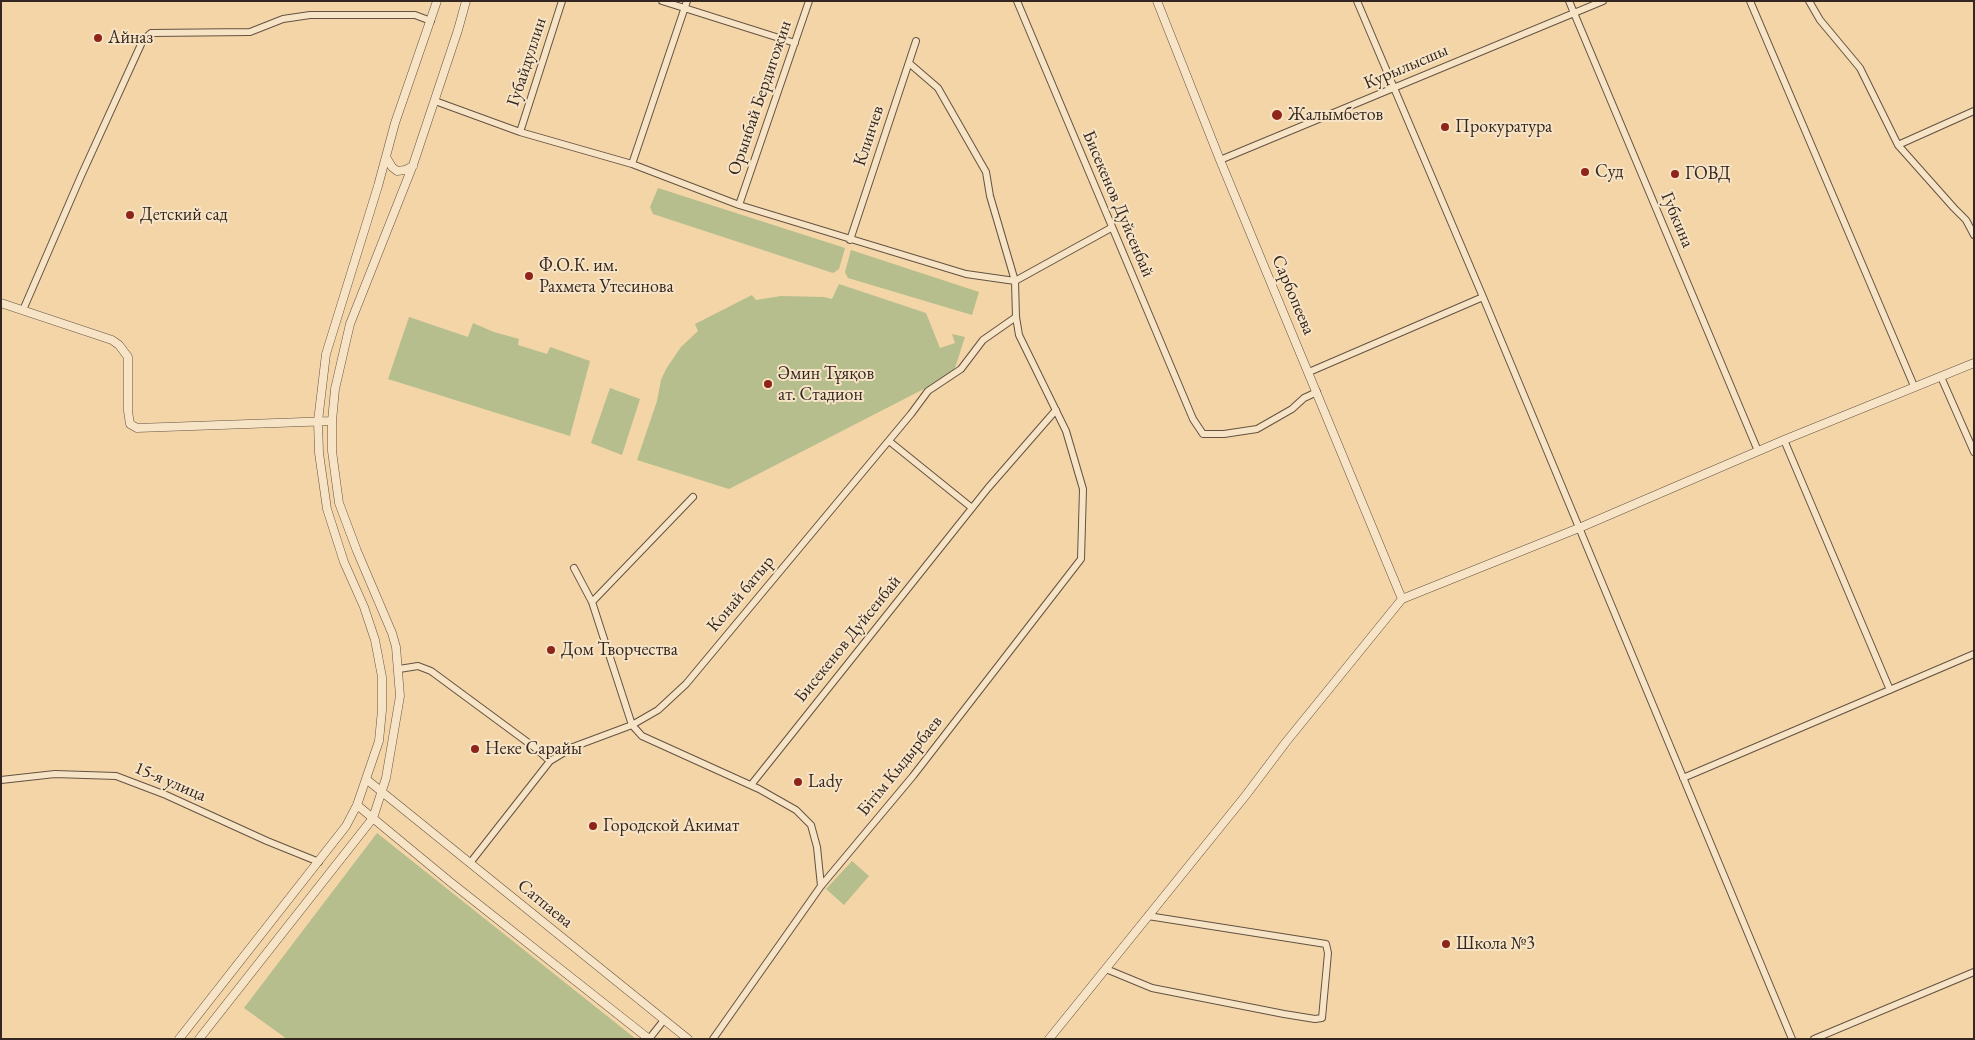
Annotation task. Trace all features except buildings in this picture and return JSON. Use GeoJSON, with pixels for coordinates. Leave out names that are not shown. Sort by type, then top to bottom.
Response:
{"type":"FeatureCollection","features":[{"type":"Feature","properties":{"kind":"street"},"geometry":{"type":"LineString","coordinates":[[179,1039],[346,826],[358,805],[379,741],[382,710],[382,677],[375,640],[364,607],[344,562],[327,509],[319,453],[318,421],[326,354],[395,123],[437,1]]}},
{"type":"Feature","properties":{"kind":"street"},"geometry":{"type":"LineString","coordinates":[[200,1039],[373,818],[383,792],[400,696],[399,669],[392,633],[339,503],[332,451],[335,390],[350,324],[413,165],[466,1]]}},
{"type":"Feature","properties":{"kind":"street","name":"Губайдуллин"},"geometry":{"type":"LineString","coordinates":[[520,132],[562,1]]}},
{"type":"Feature","properties":{"kind":"street"},"geometry":{"type":"LineString","coordinates":[[662,1],[685,5],[796,43]]}},
{"type":"Feature","properties":{"kind":"street","name":"Орынбай Бердигожин"},"geometry":{"type":"LineString","coordinates":[[739,205],[809,1]]}},
{"type":"Feature","properties":{"kind":"street","name":"Бисекенов Дуйсенбай"},"geometry":{"type":"LineString","coordinates":[[1017,1],[1193,419],[1203,434],[1224,434],[1257,429],[1292,409],[1304,398],[1317,392]]}},
{"type":"Feature","properties":{"kind":"street","name":"Сарбопеева"},"geometry":{"type":"LineString","coordinates":[[1157,1],[1220,160],[1402,599]]}},
{"type":"Feature","properties":{"kind":"street"},"geometry":{"type":"LineString","coordinates":[[1357,1],[1483,297],[1792,1039]]}},
{"type":"Feature","properties":{"kind":"street","name":"Губкина"},"geometry":{"type":"LineString","coordinates":[[1569,1],[1758,451]]}},
{"type":"Feature","properties":{"kind":"street","name":"Курылысшы"},"geometry":{"type":"LineString","coordinates":[[1220,160],[1603,1]]}},
{"type":"Feature","properties":{"kind":"street"},"geometry":{"type":"LineString","coordinates":[[1750,1],[1914,386]]}},
{"type":"Feature","properties":{"kind":"street"},"geometry":{"type":"LineString","coordinates":[[1809,1],[1823,24],[1860,68],[1898,145],[1966,220],[1974,235]]}},
{"type":"Feature","properties":{"kind":"street"},"geometry":{"type":"LineString","coordinates":[[632,164],[685,5]]}},
{"type":"Feature","properties":{"kind":"street"},"geometry":{"type":"LineString","coordinates":[[23,310],[81,176],[144,40],[151,33],[250,32],[282,19],[310,15],[415,15],[431,21]]}},
{"type":"Feature","properties":{"kind":"street","name":"Клинчев"},"geometry":{"type":"LineString","coordinates":[[850,240],[916,41]]}},
{"type":"Feature","properties":{"kind":"street","name":"Бiтiм Кыдырбаев"},"geometry":{"type":"LineString","coordinates":[[713,1039],[821,886],[913,776],[1081,559],[1083,489],[1066,432],[1019,335],[1016,317],[1015,281],[990,196],[986,172],[938,88],[909,63]]}},
{"type":"Feature","properties":{"kind":"street"},"geometry":{"type":"LineString","coordinates":[[435,101],[520,132],[632,164],[739,205],[948,270],[1015,281],[1111,228]]}},
{"type":"Feature","properties":{"kind":"street"},"geometry":{"type":"LineString","coordinates":[[1898,145],[1974,111]]}},
{"type":"Feature","properties":{"kind":"street"},"geometry":{"type":"LineString","coordinates":[[386,157],[397,171],[405,170],[413,165]]}},
{"type":"Feature","properties":{"kind":"street"},"geometry":{"type":"LineString","coordinates":[[1309,372],[1483,297]]}},
{"type":"Feature","properties":{"kind":"street"},"geometry":{"type":"LineString","coordinates":[[1,303],[112,340],[123,349],[128,357],[128,411],[130,424],[137,428],[332,421]]}},
{"type":"Feature","properties":{"kind":"street","name":"Конай батыр"},"geometry":{"type":"LineString","coordinates":[[470,863],[550,761],[573,747],[632,725],[658,710],[686,684],[889,441],[928,391],[961,369],[983,340],[1016,317]]}},
{"type":"Feature","properties":{"kind":"street"},"geometry":{"type":"LineString","coordinates":[[1049,1039],[1402,599],[1579,528],[1784,440],[1974,363]]}},
{"type":"Feature","properties":{"kind":"street"},"geometry":{"type":"LineString","coordinates":[[1941,376],[1974,452]]}},
{"type":"Feature","properties":{"kind":"street","name":"Бисекенов Дуйсенбай"},"geometry":{"type":"LineString","coordinates":[[751,785],[972,508],[1056,410]]}},
{"type":"Feature","properties":{"kind":"street"},"geometry":{"type":"LineString","coordinates":[[1784,440],[1890,690]]}},
{"type":"Feature","properties":{"kind":"street"},"geometry":{"type":"LineString","coordinates":[[889,441],[972,508]]}},
{"type":"Feature","properties":{"kind":"street"},"geometry":{"type":"LineString","coordinates":[[592,602],[692,497]]}},
{"type":"Feature","properties":{"kind":"street"},"geometry":{"type":"LineString","coordinates":[[574,568],[592,602],[632,725],[642,736],[751,785],[796,810],[811,826],[817,848],[821,886]]}},
{"type":"Feature","properties":{"kind":"street"},"geometry":{"type":"LineString","coordinates":[[1682,778],[1974,654]]}},
{"type":"Feature","properties":{"kind":"street"},"geometry":{"type":"LineString","coordinates":[[399,669],[418,666],[431,671],[534,747],[550,761]]}},
{"type":"Feature","properties":{"kind":"street","name":"15-я улица"},"geometry":{"type":"LineString","coordinates":[[1,780],[55,774],[116,776],[166,795],[319,862]]}},
{"type":"Feature","properties":{"kind":"street","name":"Сатпаева"},"geometry":{"type":"LineString","coordinates":[[366,780],[688,1039]]}},
{"type":"Feature","properties":{"kind":"street"},"geometry":{"type":"LineString","coordinates":[[358,805],[449,881],[649,1039],[664,1020]]}},
{"type":"Feature","properties":{"kind":"street"},"geometry":{"type":"LineString","coordinates":[[1106,969],[1152,988],[1315,1020],[1322,1018],[1328,953],[1326,944],[1148,916]]}},
{"type":"Feature","properties":{"kind":"street"},"geometry":{"type":"LineString","coordinates":[[1814,1039],[1974,972]]}},
{"type":"Feature","properties":{"kind":"green space"},"geometry":{"type":"Polygon","coordinates":[[[658,188],[845,248],[839,269],[833,273],[653,214],[650,207],[658,188]]]}},
{"type":"Feature","properties":{"kind":"green space"},"geometry":{"type":"Polygon","coordinates":[[[851,250],[979,292],[972,315],[848,278],[845,272],[851,250]]]}},
{"type":"Feature","properties":{"kind":"green space","name":"Әмин Тұяқов ат. Стадион"},"geometry":{"type":"Polygon","coordinates":[[[839,284],[926,313],[940,348],[955,343],[952,334],[965,337],[953,374],[729,489],[637,460],[657,401],[661,380],[681,347],[698,331],[695,324],[752,295],[756,300],[781,296],[824,297],[832,299],[839,284]]]}},
{"type":"Feature","properties":{"kind":"green space"},"geometry":{"type":"Polygon","coordinates":[[[409,317],[468,337],[473,323],[494,332],[519,339],[518,345],[547,354],[550,347],[590,361],[570,436],[388,379],[409,317]]]}},
{"type":"Feature","properties":{"kind":"green space"},"geometry":{"type":"Polygon","coordinates":[[[610,388],[640,399],[622,455],[591,443],[610,388]]]}},
{"type":"Feature","properties":{"kind":"green space"},"geometry":{"type":"Polygon","coordinates":[[[377,833],[636,1039],[287,1039],[244,1008],[377,833]]]}},
{"type":"Feature","properties":{"kind":"green space"},"geometry":{"type":"Polygon","coordinates":[[[852,861],[869,876],[844,905],[826,889],[852,861]]]}},
{"type":"Feature","properties":{"kind":"place","name":"Айназ"},"geometry":{"type":"Point","coordinates":[98,38]}},
{"type":"Feature","properties":{"kind":"place","name":"Жалымбетов"},"geometry":{"type":"Point","coordinates":[1277,115]}},
{"type":"Feature","properties":{"kind":"place","name":"Прокуратура"},"geometry":{"type":"Point","coordinates":[1445,127]}},
{"type":"Feature","properties":{"kind":"place","name":"Суд"},"geometry":{"type":"Point","coordinates":[1585,172]}},
{"type":"Feature","properties":{"kind":"place","name":"ГОВД"},"geometry":{"type":"Point","coordinates":[1675,174]}},
{"type":"Feature","properties":{"kind":"place","name":"Детский сад"},"geometry":{"type":"Point","coordinates":[130,215]}},
{"type":"Feature","properties":{"kind":"place","name":"Ф.О.К. им. Рахмета Утесинова"},"geometry":{"type":"Point","coordinates":[529,276]}},
{"type":"Feature","properties":{"kind":"place","name":"Әмин Тұяқов ат. Стадион"},"geometry":{"type":"Point","coordinates":[768,384]}},
{"type":"Feature","properties":{"kind":"place","name":"Дом Творчества"},"geometry":{"type":"Point","coordinates":[551,650]}},
{"type":"Feature","properties":{"kind":"place","name":"Неке Сарайы"},"geometry":{"type":"Point","coordinates":[475,749]}},
{"type":"Feature","properties":{"kind":"place","name":"Lady"},"geometry":{"type":"Point","coordinates":[798,782]}},
{"type":"Feature","properties":{"kind":"place","name":"Городской Акимат"},"geometry":{"type":"Point","coordinates":[593,826]}},
{"type":"Feature","properties":{"kind":"place","name":"Школа №3"},"geometry":{"type":"Point","coordinates":[1446,944]}}]}
